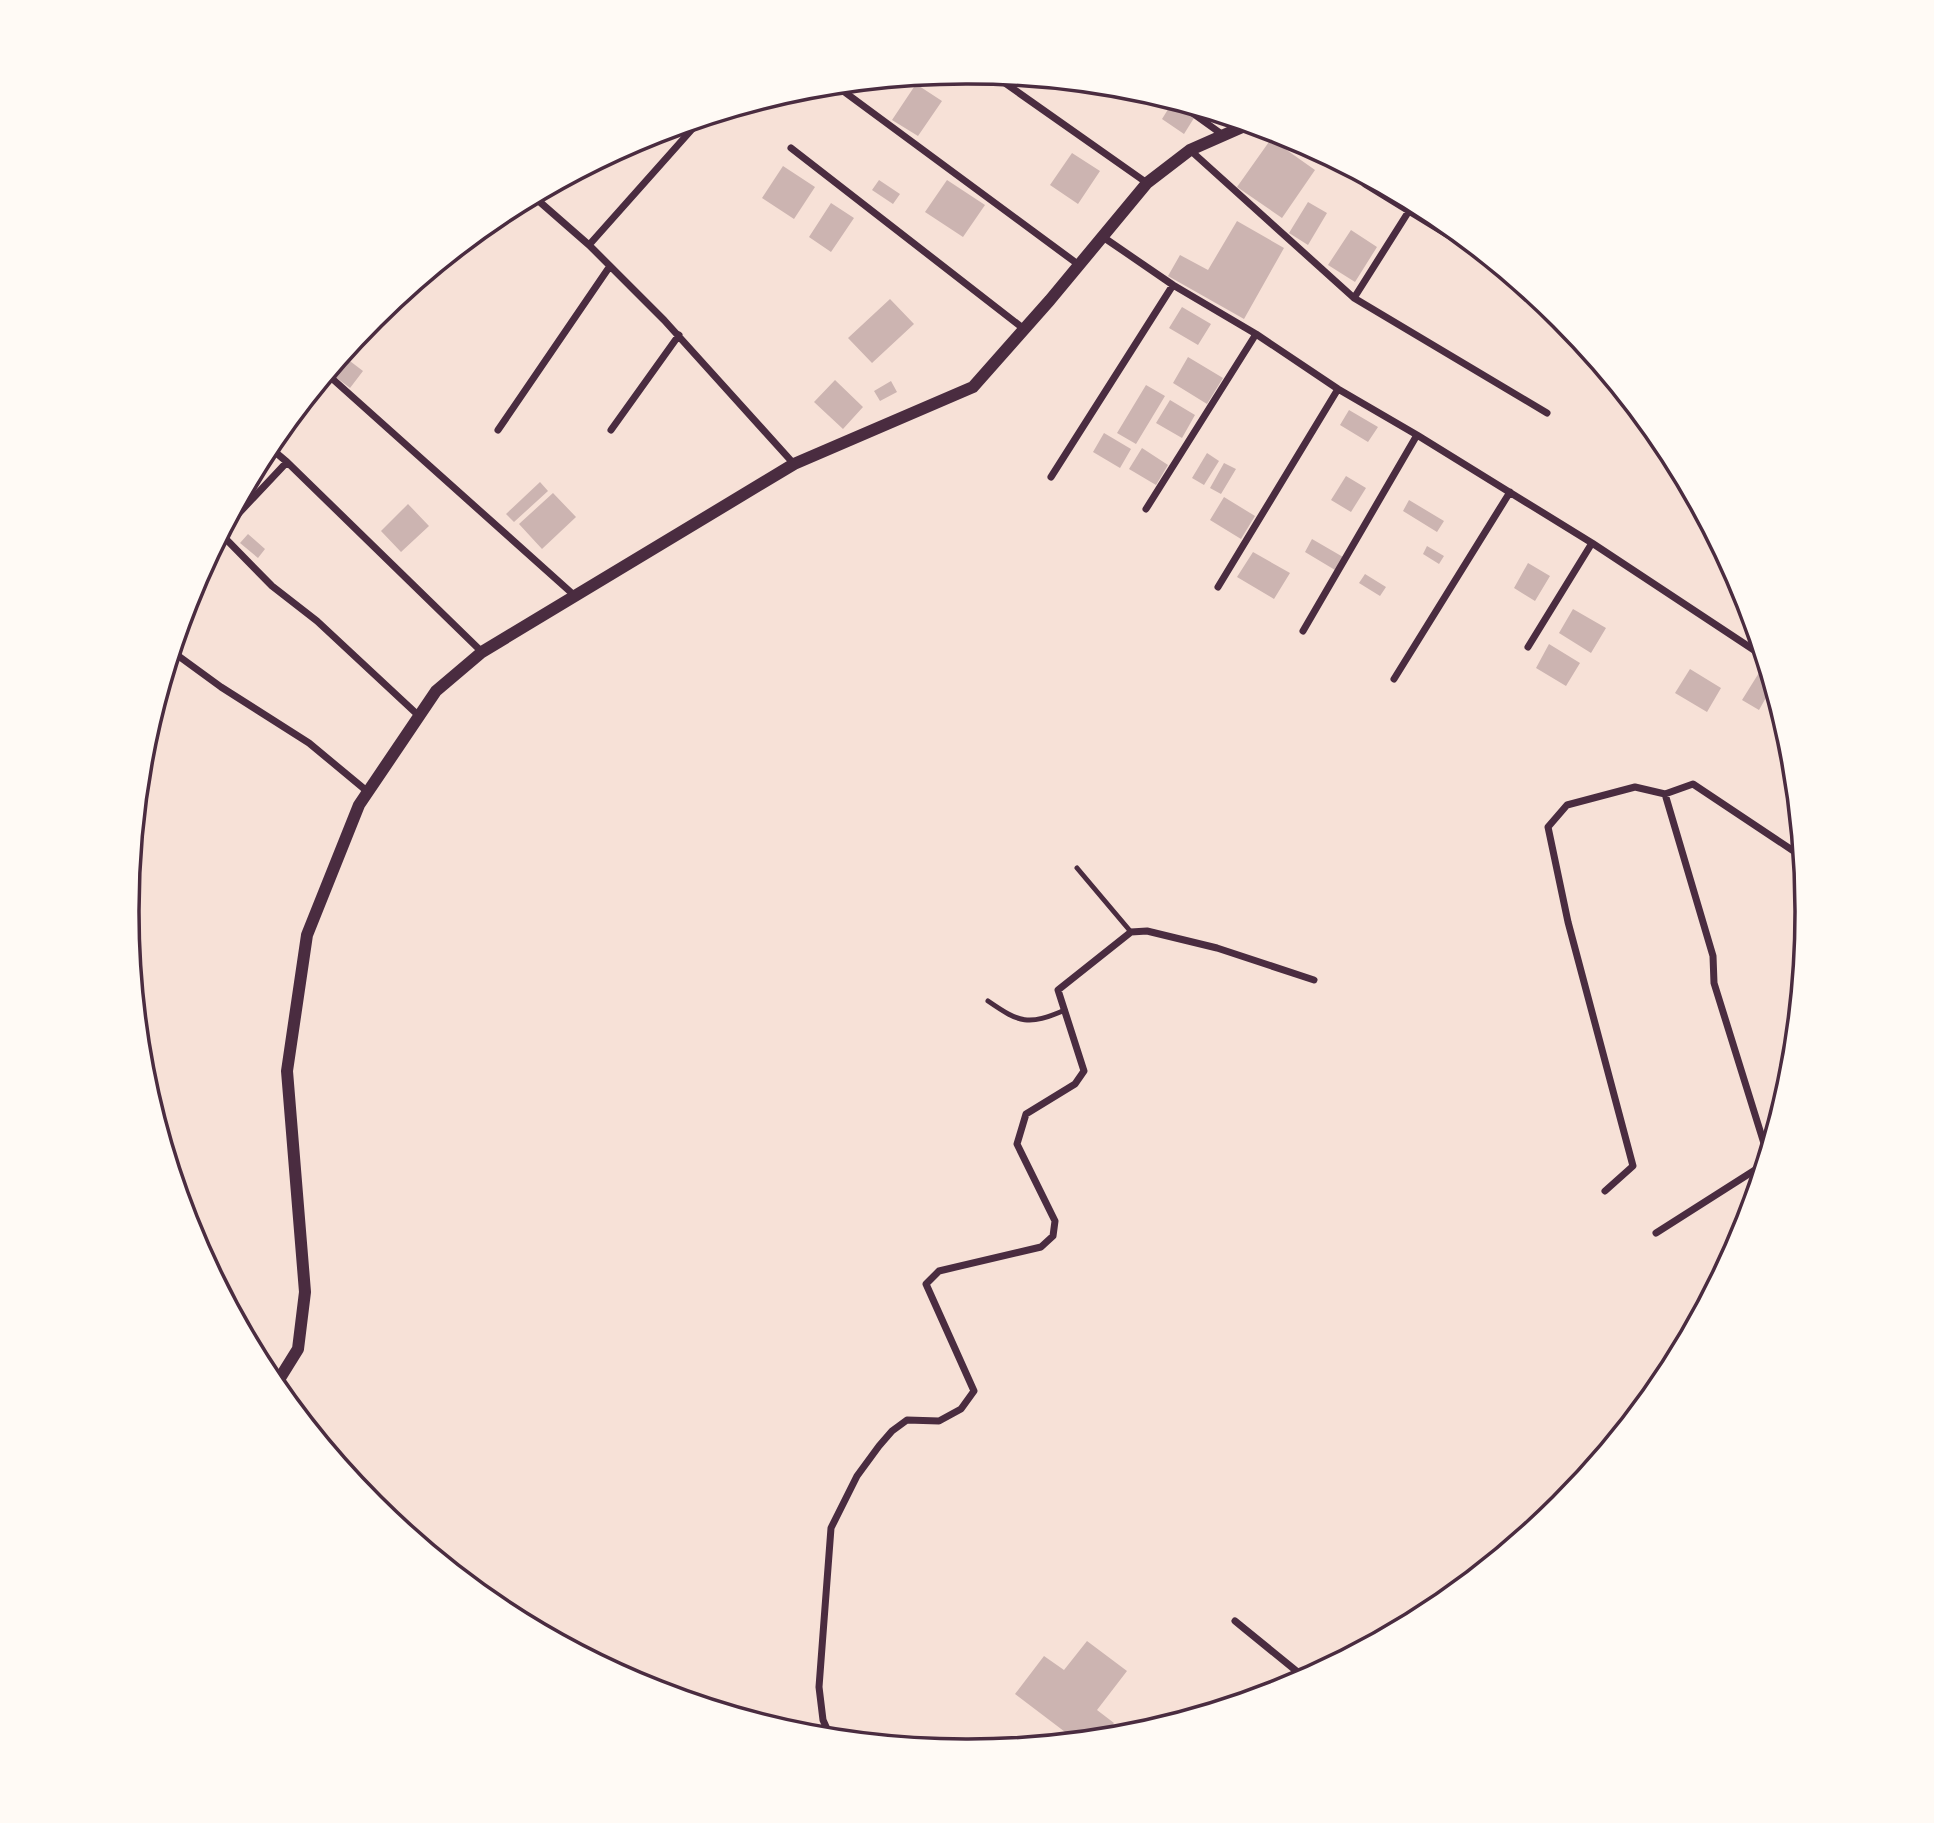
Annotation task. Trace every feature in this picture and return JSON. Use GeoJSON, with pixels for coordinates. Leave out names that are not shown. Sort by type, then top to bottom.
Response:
{"type":"FeatureCollection","features":[{"type":"Feature","properties":{"kind":"street"},"geometry":{"type":"LineString","coordinates":[[1008,86],[1147,183]]}},
{"type":"Feature","properties":{"kind":"street"},"geometry":{"type":"LineString","coordinates":[[846,93],[1079,265]]}},
{"type":"Feature","properties":{"kind":"street"},"geometry":{"type":"LineString","coordinates":[[1198,117],[1223,135]]}},
{"type":"Feature","properties":{"kind":"street"},"geometry":{"type":"LineString","coordinates":[[282,1375],[298,1349],[305,1292],[288,1071],[307,935],[359,805],[436,691],[482,652],[794,464],[973,387],[1147,183],[1190,150],[1236,129]]}},
{"type":"Feature","properties":{"kind":"street"},"geometry":{"type":"LineString","coordinates":[[589,245],[689,132]]}},
{"type":"Feature","properties":{"kind":"street"},"geometry":{"type":"LineString","coordinates":[[791,148],[1024,329]]}},
{"type":"Feature","properties":{"kind":"street"},"geometry":{"type":"LineString","coordinates":[[1190,150],[1354,298],[1547,413]]}},
{"type":"Feature","properties":{"kind":"street"},"geometry":{"type":"LineString","coordinates":[[541,203],[589,245],[678,335],[794,464]]}},
{"type":"Feature","properties":{"kind":"street"},"geometry":{"type":"LineString","coordinates":[[1354,298],[1408,211]]}},
{"type":"Feature","properties":{"kind":"street"},"geometry":{"type":"LineString","coordinates":[[1103,237],[1173,285],[1256,334],[1338,389],[1592,543],[1752,649]]}},
{"type":"Feature","properties":{"kind":"street"},"geometry":{"type":"LineString","coordinates":[[498,429],[610,266]]}},
{"type":"Feature","properties":{"kind":"street"},"geometry":{"type":"LineString","coordinates":[[1051,477],[1173,285]]}},
{"type":"Feature","properties":{"kind":"street"},"geometry":{"type":"LineString","coordinates":[[1146,509],[1256,334]]}},
{"type":"Feature","properties":{"kind":"street"},"geometry":{"type":"LineString","coordinates":[[611,429],[678,335]]}},
{"type":"Feature","properties":{"kind":"street"},"geometry":{"type":"LineString","coordinates":[[334,380],[575,596]]}},
{"type":"Feature","properties":{"kind":"street"},"geometry":{"type":"LineString","coordinates":[[1218,587],[1338,389]]}},
{"type":"Feature","properties":{"kind":"street"},"geometry":{"type":"LineString","coordinates":[[1303,631],[1417,435]]}},
{"type":"Feature","properties":{"kind":"street"},"geometry":{"type":"LineString","coordinates":[[278,454],[482,652]]}},
{"type":"Feature","properties":{"kind":"street"},"geometry":{"type":"LineString","coordinates":[[245,507],[287,462]]}},
{"type":"Feature","properties":{"kind":"street"},"geometry":{"type":"LineString","coordinates":[[1394,679],[1510,492]]}},
{"type":"Feature","properties":{"kind":"street"},"geometry":{"type":"LineString","coordinates":[[229,539],[272,586],[317,621],[419,716]]}},
{"type":"Feature","properties":{"kind":"street"},"geometry":{"type":"LineString","coordinates":[[1528,648],[1592,543]]}},
{"type":"Feature","properties":{"kind":"street"},"geometry":{"type":"LineString","coordinates":[[180,657],[221,687],[309,743],[368,792]]}},
{"type":"Feature","properties":{"kind":"street"},"geometry":{"type":"LineString","coordinates":[[1605,1191],[1633,1166],[1568,922],[1548,827],[1567,805],[1635,787],[1665,793],[1693,785],[1792,850]]}},
{"type":"Feature","properties":{"kind":"street"},"geometry":{"type":"LineString","coordinates":[[1665,793],[1713,956],[1714,983],[1762,1141]]}},
{"type":"Feature","properties":{"kind":"street"},"geometry":{"type":"LineString","coordinates":[[826,1726],[819,1687],[831,1528],[857,1476],[892,1431],[907,1420],[939,1421],[961,1409],[974,1391],[926,1284],[939,1271],[1041,1247],[1053,1236],[1055,1221],[1017,1144],[1026,1114],[1075,1084],[1084,1071],[1058,990],[1131,932],[1147,932],[1217,948],[1314,980]]}},
{"type":"Feature","properties":{"kind":"street"},"geometry":{"type":"LineString","coordinates":[[1656,1233],[1753,1172]]}},
{"type":"Feature","properties":{"kind":"street"},"geometry":{"type":"LineString","coordinates":[[1235,1621],[1296,1671]]}},
{"type":"Feature","properties":{"kind":"lane"},"geometry":{"type":"LineString","coordinates":[[1077,869],[1131,932]]}},
{"type":"Feature","properties":{"kind":"lane"},"geometry":{"type":"LineString","coordinates":[[988,1001],[1020,1021],[1042,1020],[1065,1010]]}},
{"type":"Feature","properties":{"kind":"building"},"geometry":{"type":"Polygon","coordinates":[[[915,86],[942,101],[918,136],[892,120],[915,86]]]}},
{"type":"Feature","properties":{"kind":"building"},"geometry":{"type":"Polygon","coordinates":[[[1168,109],[1194,118],[1184,134],[1162,119],[1168,109]]]}},
{"type":"Feature","properties":{"kind":"building"},"geometry":{"type":"Polygon","coordinates":[[[1269,141],[1281,146],[1315,170],[1282,218],[1237,187],[1269,141]]]}},
{"type":"Feature","properties":{"kind":"building"},"geometry":{"type":"Polygon","coordinates":[[[1072,153],[1100,171],[1078,204],[1050,185],[1072,153]]]}},
{"type":"Feature","properties":{"kind":"building"},"geometry":{"type":"Polygon","coordinates":[[[783,166],[815,187],[794,219],[762,198],[783,166]]]}},
{"type":"Feature","properties":{"kind":"building"},"geometry":{"type":"Polygon","coordinates":[[[879,180],[900,194],[893,204],[872,190],[879,180]]]}},
{"type":"Feature","properties":{"kind":"building"},"geometry":{"type":"Polygon","coordinates":[[[947,180],[985,205],[963,237],[925,212],[947,180]]]}},
{"type":"Feature","properties":{"kind":"building"},"geometry":{"type":"Polygon","coordinates":[[[1308,202],[1327,213],[1308,245],[1289,233],[1308,202]]]}},
{"type":"Feature","properties":{"kind":"building"},"geometry":{"type":"Polygon","coordinates":[[[831,203],[854,218],[831,252],[809,237],[831,203]]]}},
{"type":"Feature","properties":{"kind":"building"},"geometry":{"type":"Polygon","coordinates":[[[1237,221],[1284,248],[1244,319],[1168,276],[1180,255],[1208,270],[1237,221]]]}},
{"type":"Feature","properties":{"kind":"building"},"geometry":{"type":"Polygon","coordinates":[[[1351,230],[1377,247],[1355,282],[1328,265],[1351,230]]]}},
{"type":"Feature","properties":{"kind":"building"},"geometry":{"type":"Polygon","coordinates":[[[890,299],[914,324],[872,363],[848,338],[890,299]]]}},
{"type":"Feature","properties":{"kind":"building"},"geometry":{"type":"Polygon","coordinates":[[[1182,307],[1211,324],[1198,345],[1169,328],[1182,307]]]}},
{"type":"Feature","properties":{"kind":"building"},"geometry":{"type":"Polygon","coordinates":[[[1188,357],[1223,378],[1207,404],[1173,383],[1188,357]]]}},
{"type":"Feature","properties":{"kind":"building"},"geometry":{"type":"Polygon","coordinates":[[[350,361],[363,371],[350,388],[336,377],[350,361]]]}},
{"type":"Feature","properties":{"kind":"building"},"geometry":{"type":"Polygon","coordinates":[[[835,380],[863,407],[843,429],[814,402],[835,380]]]}},
{"type":"Feature","properties":{"kind":"building"},"geometry":{"type":"Polygon","coordinates":[[[891,381],[897,392],[880,401],[874,391],[891,381]]]}},
{"type":"Feature","properties":{"kind":"building"},"geometry":{"type":"Polygon","coordinates":[[[1146,385],[1165,396],[1136,444],[1117,433],[1146,385]]]}},
{"type":"Feature","properties":{"kind":"building"},"geometry":{"type":"Polygon","coordinates":[[[1170,400],[1195,415],[1182,438],[1156,423],[1170,400]]]}},
{"type":"Feature","properties":{"kind":"building"},"geometry":{"type":"Polygon","coordinates":[[[1349,410],[1378,427],[1368,442],[1340,425],[1349,410]]]}},
{"type":"Feature","properties":{"kind":"building"},"geometry":{"type":"Polygon","coordinates":[[[1104,433],[1131,449],[1120,468],[1093,452],[1104,433]]]}},
{"type":"Feature","properties":{"kind":"building"},"geometry":{"type":"Polygon","coordinates":[[[1142,448],[1168,465],[1156,485],[1129,469],[1142,448]]]}},
{"type":"Feature","properties":{"kind":"building"},"geometry":{"type":"Polygon","coordinates":[[[1207,453],[1219,461],[1204,485],[1192,478],[1207,453]]]}},
{"type":"Feature","properties":{"kind":"building"},"geometry":{"type":"Polygon","coordinates":[[[1224,463],[1236,469],[1221,494],[1210,488],[1224,463]]]}},
{"type":"Feature","properties":{"kind":"building"},"geometry":{"type":"Polygon","coordinates":[[[1346,476],[1366,488],[1351,512],[1331,500],[1346,476]]]}},
{"type":"Feature","properties":{"kind":"building"},"geometry":{"type":"Polygon","coordinates":[[[540,482],[548,491],[514,522],[506,514],[540,482]]]}},
{"type":"Feature","properties":{"kind":"building"},"geometry":{"type":"Polygon","coordinates":[[[553,493],[576,517],[542,549],[519,524],[553,493]]]}},
{"type":"Feature","properties":{"kind":"building"},"geometry":{"type":"Polygon","coordinates":[[[1224,497],[1255,516],[1241,539],[1210,520],[1224,497]]]}},
{"type":"Feature","properties":{"kind":"building"},"geometry":{"type":"Polygon","coordinates":[[[1409,500],[1444,521],[1437,532],[1403,511],[1409,500]]]}},
{"type":"Feature","properties":{"kind":"building"},"geometry":{"type":"Polygon","coordinates":[[[408,504],[429,526],[401,552],[381,531],[408,504]]]}},
{"type":"Feature","properties":{"kind":"building"},"geometry":{"type":"Polygon","coordinates":[[[248,534],[265,549],[258,558],[240,543],[248,534]]]}},
{"type":"Feature","properties":{"kind":"building"},"geometry":{"type":"Polygon","coordinates":[[[1312,539],[1343,557],[1335,570],[1305,552],[1312,539]]]}},
{"type":"Feature","properties":{"kind":"building"},"geometry":{"type":"Polygon","coordinates":[[[1427,546],[1444,556],[1439,564],[1423,554],[1427,546]]]}},
{"type":"Feature","properties":{"kind":"building"},"geometry":{"type":"Polygon","coordinates":[[[1253,552],[1290,573],[1274,599],[1237,577],[1253,552]]]}},
{"type":"Feature","properties":{"kind":"building"},"geometry":{"type":"Polygon","coordinates":[[[1528,563],[1550,576],[1535,601],[1514,588],[1528,563]]]}},
{"type":"Feature","properties":{"kind":"building"},"geometry":{"type":"Polygon","coordinates":[[[1365,574],[1386,587],[1380,596],[1359,583],[1365,574]]]}},
{"type":"Feature","properties":{"kind":"building"},"geometry":{"type":"Polygon","coordinates":[[[1573,609],[1606,628],[1591,653],[1559,633],[1573,609]]]}},
{"type":"Feature","properties":{"kind":"building"},"geometry":{"type":"Polygon","coordinates":[[[1549,644],[1580,663],[1566,686],[1536,668],[1549,644]]]}},
{"type":"Feature","properties":{"kind":"building"},"geometry":{"type":"Polygon","coordinates":[[[1690,669],[1721,688],[1707,712],[1675,693],[1690,669]]]}},
{"type":"Feature","properties":{"kind":"building"},"geometry":{"type":"Polygon","coordinates":[[[1759,673],[1766,697],[1759,710],[1742,700],[1759,673]]]}},
{"type":"Feature","properties":{"kind":"building"},"geometry":{"type":"Polygon","coordinates":[[[1087,1641],[1127,1671],[1097,1710],[1114,1723],[1112,1726],[1066,1733],[1015,1694],[1044,1656],[1064,1670],[1087,1641]]]}}]}
